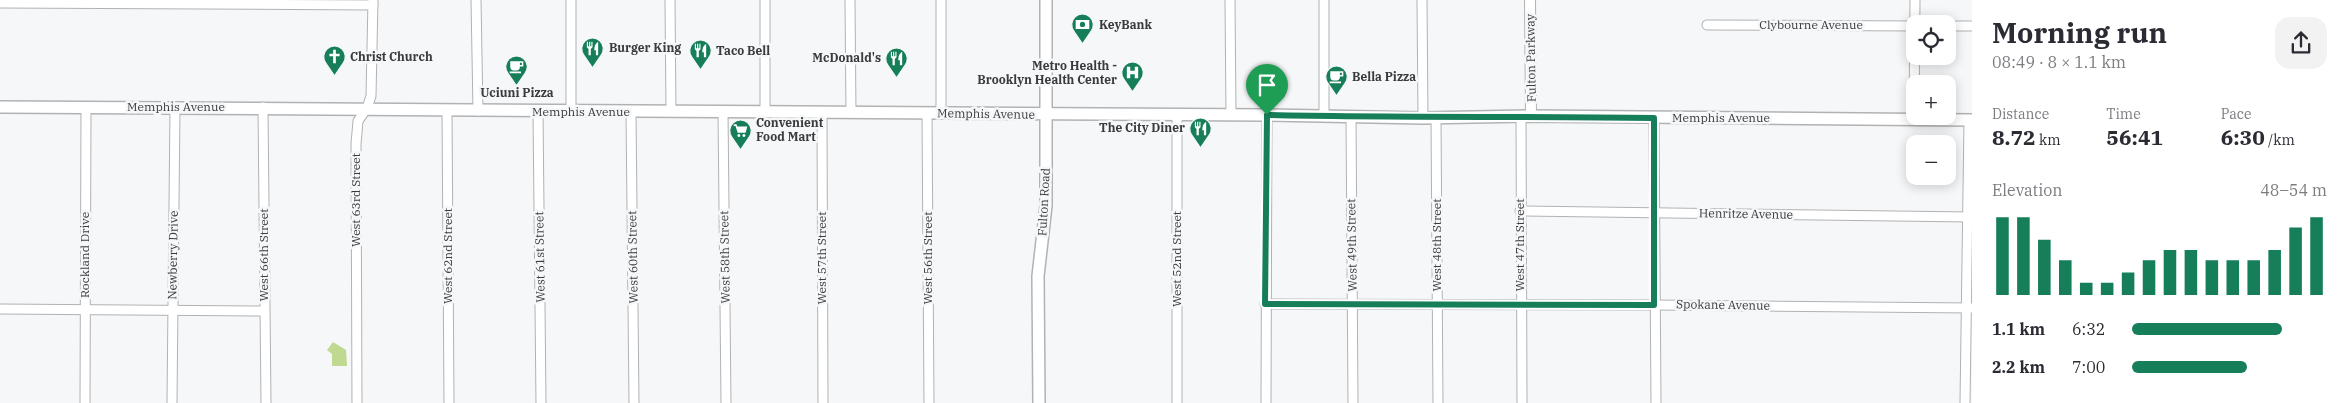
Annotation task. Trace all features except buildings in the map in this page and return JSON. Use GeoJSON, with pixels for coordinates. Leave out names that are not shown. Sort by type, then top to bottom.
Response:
{"type":"FeatureCollection","features":[{"type":"Feature","properties":{"kind":"main road","name":"Fulton Road"},"geometry":{"type":"LineString","coordinates":[[1039,403],[1038,276],[1046,206],[1046,0]]}},
{"type":"Feature","properties":{"kind":"main road","name":"Memphis Avenue"},"geometry":{"type":"LineString","coordinates":[[0,107],[263,107],[571,112],[723,111],[1177,114],[1423,118],[1526,116],[1906,120]]}},
{"type":"Feature","properties":{"kind":"main road","name":"Memphis Avenue"},"geometry":{"type":"LineString","coordinates":[[1956,120],[1971,120]]}},
{"type":"Feature","properties":{"kind":"street"},"geometry":{"type":"LineString","coordinates":[[476,0],[478,111]]}},
{"type":"Feature","properties":{"kind":"street"},"geometry":{"type":"LineString","coordinates":[[571,0],[571,112]]}},
{"type":"Feature","properties":{"kind":"street"},"geometry":{"type":"LineString","coordinates":[[670,0],[671,111]]}},
{"type":"Feature","properties":{"kind":"street"},"geometry":{"type":"LineString","coordinates":[[765,0],[765,112]]}},
{"type":"Feature","properties":{"kind":"street"},"geometry":{"type":"LineString","coordinates":[[850,0],[851,113]]}},
{"type":"Feature","properties":{"kind":"street"},"geometry":{"type":"LineString","coordinates":[[941,0],[941,113]]}},
{"type":"Feature","properties":{"kind":"street"},"geometry":{"type":"LineString","coordinates":[[1230,0],[1231,115]]}},
{"type":"Feature","properties":{"kind":"street"},"geometry":{"type":"LineString","coordinates":[[1324,0],[1324,116]]}},
{"type":"Feature","properties":{"kind":"street"},"geometry":{"type":"LineString","coordinates":[[1422,0],[1423,118]]}},
{"type":"Feature","properties":{"kind":"street","name":"Fulton Parkway"},"geometry":{"type":"LineString","coordinates":[[1526,116],[1530,0]]}},
{"type":"Feature","properties":{"kind":"street"},"geometry":{"type":"LineString","coordinates":[[1915,0],[1915,15]]}},
{"type":"Feature","properties":{"kind":"street"},"geometry":{"type":"LineString","coordinates":[[0,3],[373,3]]}},
{"type":"Feature","properties":{"kind":"street","name":"West 63rd Street"},"geometry":{"type":"LineString","coordinates":[[357,403],[356,144],[358,121],[367,108],[371,96],[373,3]]}},
{"type":"Feature","properties":{"kind":"street","name":"Clybourne Avenue"},"geometry":{"type":"LineString","coordinates":[[1708,25],[1906,26]]}},
{"type":"Feature","properties":{"kind":"street"},"geometry":{"type":"LineString","coordinates":[[1956,26],[1972,26]]}},
{"type":"Feature","properties":{"kind":"street","name":"Rockland Drive"},"geometry":{"type":"LineString","coordinates":[[85,403],[86,107]]}},
{"type":"Feature","properties":{"kind":"street","name":"Newberry Drive"},"geometry":{"type":"LineString","coordinates":[[172,403],[175,107]]}},
{"type":"Feature","properties":{"kind":"street","name":"West 66th Street"},"geometry":{"type":"LineString","coordinates":[[263,107],[266,403]]}},
{"type":"Feature","properties":{"kind":"street","name":"West 62nd Street"},"geometry":{"type":"LineString","coordinates":[[447,110],[449,403]]}},
{"type":"Feature","properties":{"kind":"street","name":"West 61st Street"},"geometry":{"type":"LineString","coordinates":[[538,111],[541,403]]}},
{"type":"Feature","properties":{"kind":"street","name":"West 58th Street"},"geometry":{"type":"LineString","coordinates":[[723,111],[726,403]]}},
{"type":"Feature","properties":{"kind":"street","name":"West 60th Street"},"geometry":{"type":"LineString","coordinates":[[631,112],[634,403]]}},
{"type":"Feature","properties":{"kind":"street","name":"West 57th Street"},"geometry":{"type":"LineString","coordinates":[[822,112],[823,403]]}},
{"type":"Feature","properties":{"kind":"street","name":"West 56th Street"},"geometry":{"type":"LineString","coordinates":[[927,113],[929,403]]}},
{"type":"Feature","properties":{"kind":"street","name":"West 52nd Street"},"geometry":{"type":"LineString","coordinates":[[1177,114],[1177,403]]}},
{"type":"Feature","properties":{"kind":"street"},"geometry":{"type":"LineString","coordinates":[[1266,403],[1267,115]]}},
{"type":"Feature","properties":{"kind":"street","name":"West 49th Street"},"geometry":{"type":"LineString","coordinates":[[1351,116],[1353,403]]}},
{"type":"Feature","properties":{"kind":"street","name":"West 47th Street"},"geometry":{"type":"LineString","coordinates":[[1522,403],[1520,211],[1526,116]]}},
{"type":"Feature","properties":{"kind":"street","name":"West 48th Street"},"geometry":{"type":"LineString","coordinates":[[1436,118],[1438,403]]}},
{"type":"Feature","properties":{"kind":"street"},"geometry":{"type":"LineString","coordinates":[[1654,118],[1656,403]]}},
{"type":"Feature","properties":{"kind":"street"},"geometry":{"type":"LineString","coordinates":[[1965,403],[1970,308],[1971,120]]}},
{"type":"Feature","properties":{"kind":"street","name":"Henritze Avenue"},"geometry":{"type":"LineString","coordinates":[[1520,211],[1970,217]]}},
{"type":"Feature","properties":{"kind":"street","name":"Spokane Avenue"},"geometry":{"type":"LineString","coordinates":[[1265,304],[1970,308]]}},
{"type":"Feature","properties":{"kind":"street"},"geometry":{"type":"LineString","coordinates":[[0,309],[264,311]]}},
{"type":"Feature","properties":{"kind":"green space"},"geometry":{"type":"Polygon","coordinates":[[[333,342],[346,350],[347,366],[332,366],[332,354],[327,350],[333,342]]]}},
{"type":"Feature","properties":{"kind":"place","name":"KeyBank"},"geometry":{"type":"Point","coordinates":[1083,44]}},
{"type":"Feature","properties":{"kind":"place","name":"Burger King"},"geometry":{"type":"Point","coordinates":[593,67]}},
{"type":"Feature","properties":{"kind":"place","name":"Taco Bell"},"geometry":{"type":"Point","coordinates":[700,70]}},
{"type":"Feature","properties":{"kind":"place","name":"Christ Church"},"geometry":{"type":"Point","coordinates":[334,76]}},
{"type":"Feature","properties":{"kind":"place","name":"McDonald's"},"geometry":{"type":"Point","coordinates":[897,77]}},
{"type":"Feature","properties":{"kind":"place","name":"Uciuni Pizza"},"geometry":{"type":"Point","coordinates":[517,85]}},
{"type":"Feature","properties":{"kind":"place","name":"Metro Health - Brooklyn Health Center"},"geometry":{"type":"Point","coordinates":[1133,92]}},
{"type":"Feature","properties":{"kind":"place","name":"Bella Pizza"},"geometry":{"type":"Point","coordinates":[1336,96]}},
{"type":"Feature","properties":{"kind":"place","name":"The City Diner"},"geometry":{"type":"Point","coordinates":[1201,147]}},
{"type":"Feature","properties":{"kind":"place","name":"Convenient Food Mart"},"geometry":{"type":"Point","coordinates":[740,149]}},
{"type":"Feature","properties":{"kind":"route"},"geometry":{"type":"LineString","coordinates":[[1267,115],[1423,118],[1506,116],[1654,118],[1654,305],[1265,304],[1267,115]]}}]}
